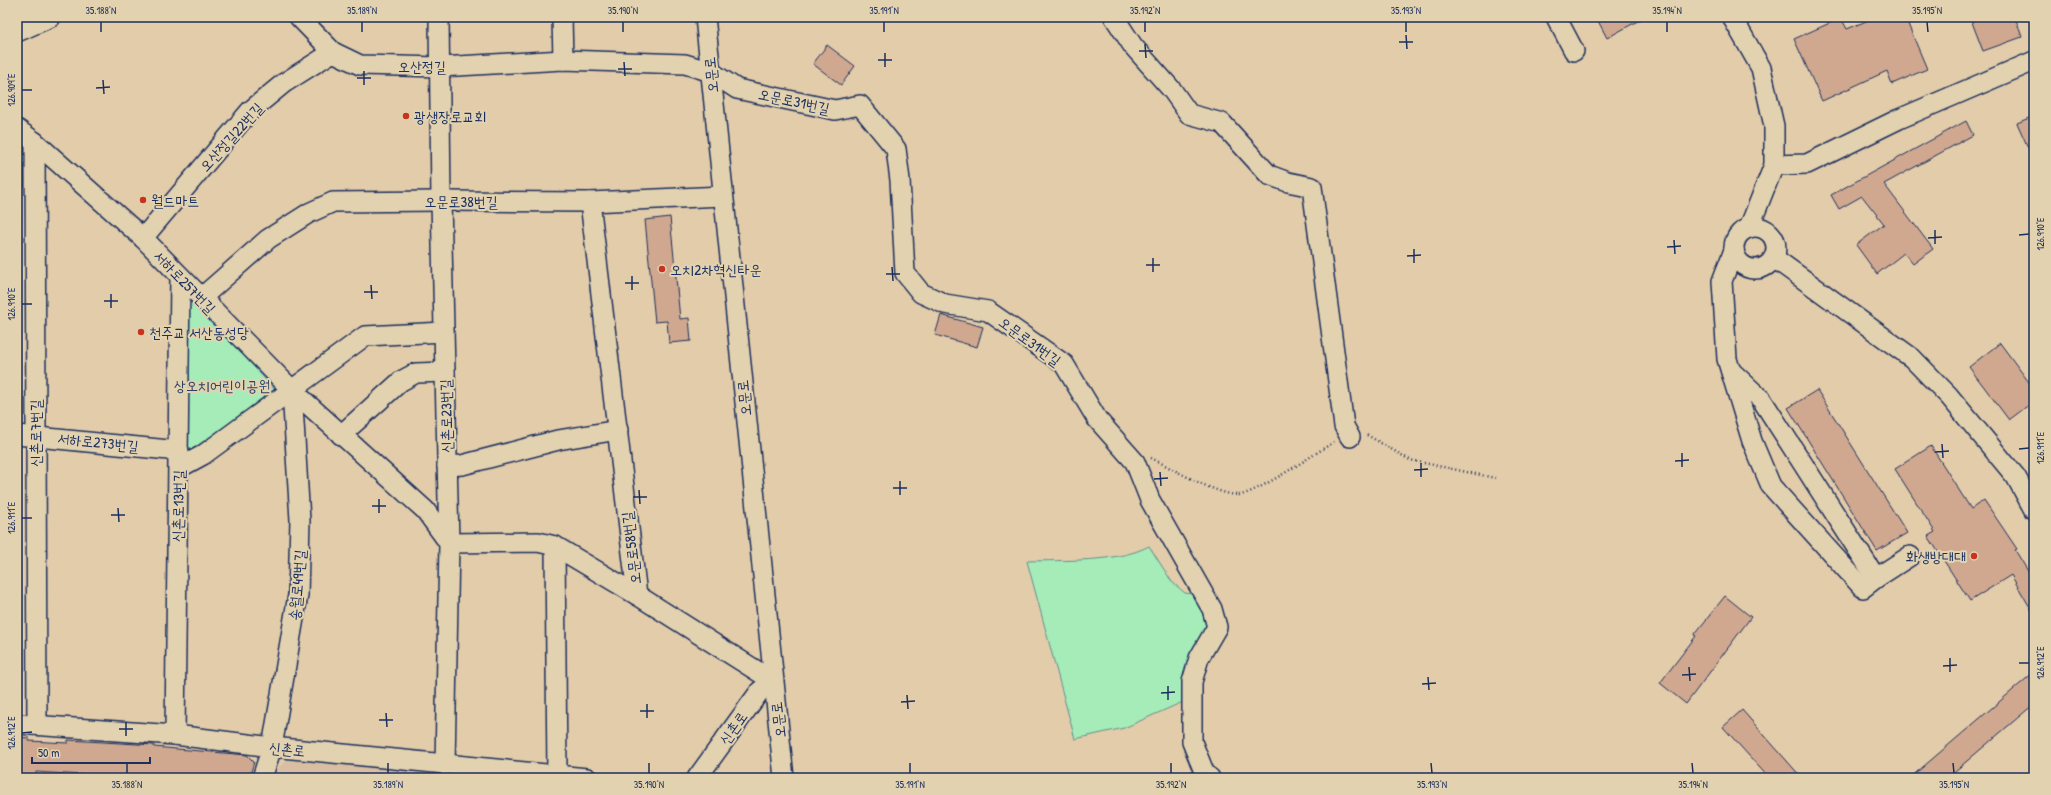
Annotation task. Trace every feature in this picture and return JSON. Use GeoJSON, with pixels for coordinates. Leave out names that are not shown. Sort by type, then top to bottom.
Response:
{"type":"FeatureCollection","features":[{"type":"Feature","properties":{"kind":"street","name":"오산정길"},"geometry":{"type":"LineString","coordinates":[[299,17],[333,52],[360,65],[440,67],[563,60],[685,64],[711,72]]}},
{"type":"Feature","properties":{"kind":"street","name":"신촌로23번길"},"geometry":{"type":"LineString","coordinates":[[439,17],[440,201],[449,543],[445,764]]}},
{"type":"Feature","properties":{"kind":"street"},"geometry":{"type":"LineString","coordinates":[[562,17],[563,60]]}},
{"type":"Feature","properties":{"kind":"street","name":"오문로"},"geometry":{"type":"LineString","coordinates":[[705,17],[784,778]]}},
{"type":"Feature","properties":{"kind":"street"},"geometry":{"type":"LineString","coordinates":[[1114,17],[1132,46],[1172,90],[1189,114],[1222,123],[1269,175],[1288,182],[1312,187],[1344,426],[1350,437]]}},
{"type":"Feature","properties":{"kind":"street"},"geometry":{"type":"LineString","coordinates":[[1556,17],[1574,51]]}},
{"type":"Feature","properties":{"kind":"street"},"geometry":{"type":"LineString","coordinates":[[1732,17],[1761,68],[1774,126],[1774,164],[1749,228],[1737,236],[1734,250],[1722,281],[1727,359],[1752,441],[1771,486],[1863,588],[1910,556]]}},
{"type":"Feature","properties":{"kind":"street"},"geometry":{"type":"LineString","coordinates":[[17,32],[45,20]]}},
{"type":"Feature","properties":{"kind":"street","name":"오산정길22번길"},"geometry":{"type":"LineString","coordinates":[[143,238],[250,111],[284,83],[333,52]]}},
{"type":"Feature","properties":{"kind":"street"},"geometry":{"type":"LineString","coordinates":[[1774,164],[1807,164],[1899,119],[2034,61]]}},
{"type":"Feature","properties":{"kind":"street","name":"오문로31번길"},"geometry":{"type":"LineString","coordinates":[[711,72],[737,89],[836,110],[860,105],[896,149],[900,180],[905,273],[921,293],[945,304],[988,311],[1064,364],[1097,419],[1135,462],[1150,500],[1212,610],[1217,627],[1199,658],[1192,682],[1192,742],[1205,774],[1210,778]]}},
{"type":"Feature","properties":{"kind":"street","name":"서하로257번길"},"geometry":{"type":"LineString","coordinates":[[17,129],[35,142],[143,238],[200,298],[292,390],[425,510],[449,543]]}},
{"type":"Feature","properties":{"kind":"street","name":"신촌로7번길"},"geometry":{"type":"LineString","coordinates":[[35,142],[26,435],[37,725]]}},
{"type":"Feature","properties":{"kind":"street","name":"오문로38번길"},"geometry":{"type":"LineString","coordinates":[[200,298],[268,239],[309,213],[333,202],[590,202],[723,196]]}},
{"type":"Feature","properties":{"kind":"street"},"geometry":{"type":"LineString","coordinates":[[447,466],[462,465],[558,440],[618,430],[590,202]]}},
{"type":"Feature","properties":{"kind":"street"},"geometry":{"type":"LineString","coordinates":[[1734,250],[1740,263],[1751,269],[1764,267],[1774,258],[1776,245],[1769,233],[1763,229],[1749,228]]}},
{"type":"Feature","properties":{"kind":"street"},"geometry":{"type":"LineString","coordinates":[[1774,258],[1912,358],[1949,396],[2016,477],[2034,510]]}},
{"type":"Feature","properties":{"kind":"street","name":"신촌로13번길"},"geometry":{"type":"LineString","coordinates":[[175,735],[180,277]]}},
{"type":"Feature","properties":{"kind":"street"},"geometry":{"type":"LineString","coordinates":[[179,460],[203,455],[365,336],[444,332]]}},
{"type":"Feature","properties":{"kind":"street"},"geometry":{"type":"LineString","coordinates":[[1730,370],[1762,400],[1876,578]]}},
{"type":"Feature","properties":{"kind":"street"},"geometry":{"type":"LineString","coordinates":[[342,435],[401,381],[416,373],[445,372]]}},
{"type":"Feature","properties":{"kind":"street","name":"송월로49번길"},"geometry":{"type":"LineString","coordinates":[[262,778],[272,747],[298,595],[300,557],[292,390]]}},
{"type":"Feature","properties":{"kind":"street","name":"오문로58번길"},"geometry":{"type":"LineString","coordinates":[[618,430],[637,595]]}},
{"type":"Feature","properties":{"kind":"street","name":"서하로273번길"},"geometry":{"type":"LineString","coordinates":[[26,435],[179,460]]}},
{"type":"Feature","properties":{"kind":"street","name":"오문로58번길"},"geometry":{"type":"LineString","coordinates":[[449,543],[538,542],[555,546],[637,595],[773,681]]}},
{"type":"Feature","properties":{"kind":"street"},"geometry":{"type":"LineString","coordinates":[[555,546],[557,775]]}},
{"type":"Feature","properties":{"kind":"street","name":"신촌로"},"geometry":{"type":"LineString","coordinates":[[698,778],[760,691],[773,681]]}},
{"type":"Feature","properties":{"kind":"street","name":"신촌로"},"geometry":{"type":"LineString","coordinates":[[17,724],[175,735],[272,747],[585,778]]}},
{"type":"Feature","properties":{"kind":"path"},"geometry":{"type":"LineString","coordinates":[[1145,455],[1216,490],[1239,495],[1257,488],[1335,442],[1363,433],[1410,460],[1495,478]]}},
{"type":"Feature","properties":{"kind":"shaded area"},"geometry":{"type":"Polygon","coordinates":[[[291,757],[479,778],[276,778],[279,767],[291,757]]]}},
{"type":"Feature","properties":{"kind":"green space","name":"상오치어린이공원"},"geometry":{"type":"Polygon","coordinates":[[[187,294],[277,392],[186,453],[187,294]]]}},
{"type":"Feature","properties":{"kind":"green space"},"geometry":{"type":"Polygon","coordinates":[[[1149,546],[1172,582],[1185,593],[1197,595],[1211,622],[1185,701],[1124,728],[1075,739],[1027,561],[1090,560],[1122,555],[1149,546]]]}},
{"type":"Feature","properties":{"kind":"building"},"geometry":{"type":"Polygon","coordinates":[[[1596,17],[1645,17],[1607,38],[1596,17]]]}},
{"type":"Feature","properties":{"kind":"building"},"geometry":{"type":"Polygon","coordinates":[[[1876,17],[1905,17],[1927,69],[1892,84],[1887,71],[1822,101],[1794,39],[1841,18],[1847,29],[1876,17]]]}},
{"type":"Feature","properties":{"kind":"building"},"geometry":{"type":"Polygon","coordinates":[[[1970,17],[2015,17],[2022,37],[1983,51],[1970,17]]]}},
{"type":"Feature","properties":{"kind":"building"},"geometry":{"type":"Polygon","coordinates":[[[827,45],[855,66],[841,85],[813,64],[827,45]]]}},
{"type":"Feature","properties":{"kind":"building"},"geometry":{"type":"Polygon","coordinates":[[[2034,116],[2034,161],[2017,123],[2034,116]]]}},
{"type":"Feature","properties":{"kind":"building"},"geometry":{"type":"Polygon","coordinates":[[[1966,121],[1973,135],[1884,184],[1933,249],[1913,264],[1904,253],[1877,274],[1856,245],[1884,224],[1862,196],[1839,209],[1831,195],[1966,121]]]}},
{"type":"Feature","properties":{"kind":"building","name":"오치2차혁신타운"},"geometry":{"type":"Polygon","coordinates":[[[670,217],[680,319],[689,318],[691,341],[669,343],[667,321],[655,322],[645,220],[670,217]]]}},
{"type":"Feature","properties":{"kind":"building"},"geometry":{"type":"Polygon","coordinates":[[[941,315],[983,327],[977,347],[935,335],[941,315]]]}},
{"type":"Feature","properties":{"kind":"building"},"geometry":{"type":"Polygon","coordinates":[[[2000,343],[2034,389],[2034,401],[2009,420],[1969,367],[2000,343]]]}},
{"type":"Feature","properties":{"kind":"building"},"geometry":{"type":"Polygon","coordinates":[[[1817,390],[1907,533],[1877,551],[1788,408],[1817,390]]]}},
{"type":"Feature","properties":{"kind":"building"},"geometry":{"type":"Polygon","coordinates":[[[1931,446],[1971,509],[1984,500],[2017,549],[2015,550],[2034,581],[2034,614],[2011,575],[1970,601],[1928,536],[1935,532],[1895,469],[1931,446]]]}},
{"type":"Feature","properties":{"kind":"building"},"geometry":{"type":"Polygon","coordinates":[[[1725,596],[1751,617],[1686,704],[1660,683],[1696,636],[1694,635],[1725,596]]]}},
{"type":"Feature","properties":{"kind":"building"},"geometry":{"type":"Polygon","coordinates":[[[2034,672],[2034,704],[1947,778],[1910,778],[2034,672]]]}},
{"type":"Feature","properties":{"kind":"building"},"geometry":{"type":"Polygon","coordinates":[[[1742,710],[1802,778],[1769,778],[1723,727],[1742,710]]]}},
{"type":"Feature","properties":{"kind":"building"},"geometry":{"type":"Polygon","coordinates":[[[17,737],[29,738],[29,741],[68,743],[68,740],[154,745],[154,747],[247,755],[254,762],[249,778],[130,778],[36,772],[36,778],[17,778],[17,737]]]}},
{"type":"Feature","properties":{"kind":"place","name":"광생장로교회"},"geometry":{"type":"Point","coordinates":[406,116]}},
{"type":"Feature","properties":{"kind":"place","name":"월드마트"},"geometry":{"type":"Point","coordinates":[143,200]}},
{"type":"Feature","properties":{"kind":"place","name":"오치2차혁신타운"},"geometry":{"type":"Point","coordinates":[662,269]}},
{"type":"Feature","properties":{"kind":"place","name":"천주교 서산동성당"},"geometry":{"type":"Point","coordinates":[141,332]}},
{"type":"Feature","properties":{"kind":"place","name":"화생방대대"},"geometry":{"type":"Point","coordinates":[1974,556]}}]}
